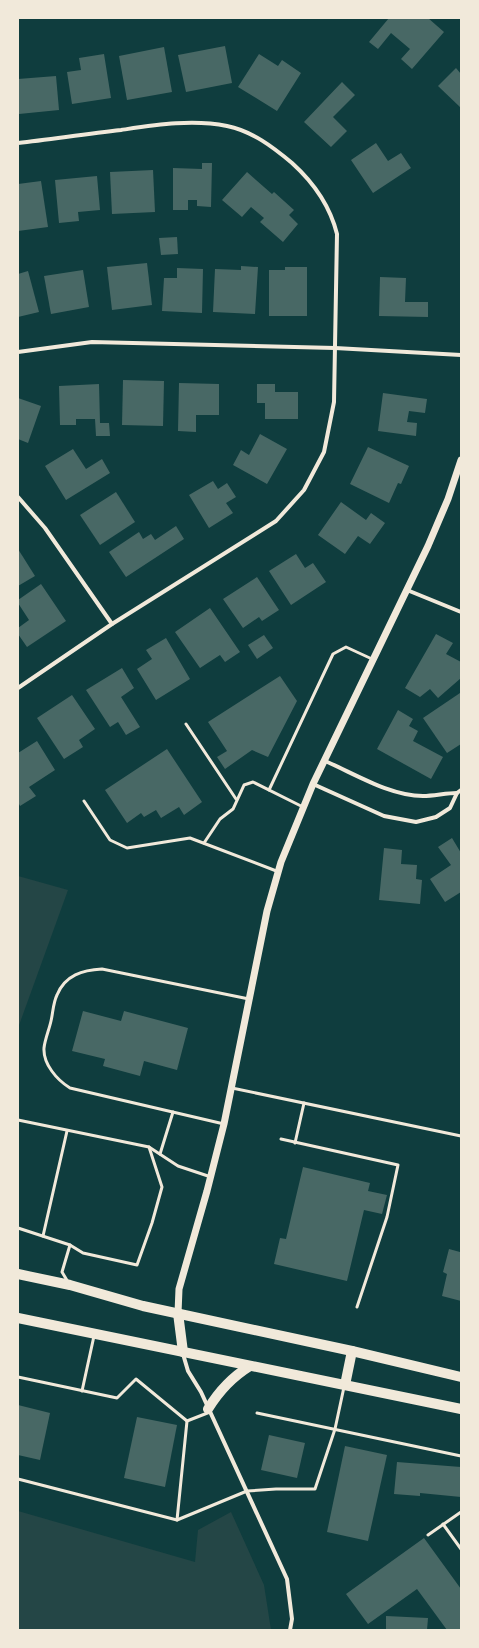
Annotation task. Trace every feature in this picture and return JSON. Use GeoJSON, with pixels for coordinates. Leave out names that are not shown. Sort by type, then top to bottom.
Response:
{"type":"FeatureCollection","features":[{"type":"Feature","properties":{"kind":"main road"},"geometry":{"type":"LineString","coordinates":[[18,1274],[70,1285],[143,1306],[352,1351],[461,1377]]}},
{"type":"Feature","properties":{"kind":"main road"},"geometry":{"type":"LineString","coordinates":[[178,1313],[183,1352]]}},
{"type":"Feature","properties":{"kind":"main road"},"geometry":{"type":"LineString","coordinates":[[18,1318],[461,1409]]}},
{"type":"Feature","properties":{"kind":"main road"},"geometry":{"type":"LineString","coordinates":[[345,1385],[352,1351]]}},
{"type":"Feature","properties":{"kind":"main road"},"geometry":{"type":"LineString","coordinates":[[209,1410],[227,1383],[250,1366]]}},
{"type":"Feature","properties":{"kind":"street"},"geometry":{"type":"LineString","coordinates":[[18,143],[168,124],[206,124],[227,126],[256,136],[273,147],[304,174],[316,189],[333,219],[337,234],[334,402],[324,452],[304,490],[276,521],[112,624],[18,688]]}},
{"type":"Feature","properties":{"kind":"street"},"geometry":{"type":"LineString","coordinates":[[18,352],[92,342],[335,348],[461,355]]}},
{"type":"Feature","properties":{"kind":"street"},"geometry":{"type":"LineString","coordinates":[[178,1313],[180,1289],[211,1178],[224,1124],[268,911],[279,872],[313,784],[436,526],[448,499],[461,460]]}},
{"type":"Feature","properties":{"kind":"street"},"geometry":{"type":"LineString","coordinates":[[18,497],[46,528],[112,624]]}},
{"type":"Feature","properties":{"kind":"street"},"geometry":{"type":"LineString","coordinates":[[406,590],[461,612]]}},
{"type":"Feature","properties":{"kind":"street"},"geometry":{"type":"LineString","coordinates":[[325,760],[394,792],[424,796],[459,791]]}},
{"type":"Feature","properties":{"kind":"street"},"geometry":{"type":"LineString","coordinates":[[313,784],[384,816],[416,822],[436,817],[450,808],[459,791]]}},
{"type":"Feature","properties":{"kind":"street"},"geometry":{"type":"LineString","coordinates":[[183,1352],[188,1371],[201,1392],[287,1579],[292,1619],[290,1630]]}},
{"type":"Feature","properties":{"kind":"lane"},"geometry":{"type":"LineString","coordinates":[[269,790],[333,654],[346,647],[373,659]]}},
{"type":"Feature","properties":{"kind":"lane"},"geometry":{"type":"LineString","coordinates":[[186,724],[236,799]]}},
{"type":"Feature","properties":{"kind":"lane"},"geometry":{"type":"LineString","coordinates":[[204,843],[220,819],[233,809],[236,799],[244,785],[253,782],[303,807]]}},
{"type":"Feature","properties":{"kind":"lane"},"geometry":{"type":"LineString","coordinates":[[84,801],[110,840],[126,848],[190,838],[279,872]]}},
{"type":"Feature","properties":{"kind":"lane"},"geometry":{"type":"LineString","coordinates":[[224,1124],[70,1088],[60,1081],[47,1062],[44,1050],[57,995],[62,986],[78,973],[87,970],[102,969],[249,999]]}},
{"type":"Feature","properties":{"kind":"lane"},"geometry":{"type":"LineString","coordinates":[[231,1088],[461,1136]]}},
{"type":"Feature","properties":{"kind":"lane"},"geometry":{"type":"LineString","coordinates":[[295,1142],[304,1103]]}},
{"type":"Feature","properties":{"kind":"lane"},"geometry":{"type":"LineString","coordinates":[[160,1154],[173,1112]]}},
{"type":"Feature","properties":{"kind":"lane"},"geometry":{"type":"LineString","coordinates":[[18,1120],[149,1147],[178,1166],[211,1178]]}},
{"type":"Feature","properties":{"kind":"lane"},"geometry":{"type":"LineString","coordinates":[[43,1236],[67,1131]]}},
{"type":"Feature","properties":{"kind":"lane"},"geometry":{"type":"LineString","coordinates":[[281,1139],[398,1164],[387,1217],[357,1307]]}},
{"type":"Feature","properties":{"kind":"lane"},"geometry":{"type":"LineString","coordinates":[[18,1228],[70,1245],[83,1253],[137,1265],[152,1224],[162,1187],[149,1147]]}},
{"type":"Feature","properties":{"kind":"lane"},"geometry":{"type":"LineString","coordinates":[[70,1245],[62,1272],[70,1285]]}},
{"type":"Feature","properties":{"kind":"lane"},"geometry":{"type":"LineString","coordinates":[[82,1391],[94,1334]]}},
{"type":"Feature","properties":{"kind":"lane"},"geometry":{"type":"LineString","coordinates":[[18,1377],[117,1398],[136,1379],[187,1421]]}},
{"type":"Feature","properties":{"kind":"lane"},"geometry":{"type":"LineString","coordinates":[[18,1479],[177,1520],[247,1491],[315,1489],[335,1429],[345,1385]]}},
{"type":"Feature","properties":{"kind":"lane"},"geometry":{"type":"LineString","coordinates":[[187,1421],[209,1410]]}},
{"type":"Feature","properties":{"kind":"lane"},"geometry":{"type":"LineString","coordinates":[[257,1413],[461,1456]]}},
{"type":"Feature","properties":{"kind":"lane"},"geometry":{"type":"LineString","coordinates":[[177,1520],[187,1421]]}},
{"type":"Feature","properties":{"kind":"lane"},"geometry":{"type":"LineString","coordinates":[[428,1534],[461,1512]]}},
{"type":"Feature","properties":{"kind":"lane"},"geometry":{"type":"LineString","coordinates":[[443,1524],[461,1549]]}},
{"type":"Feature","properties":{"kind":"shaded area"},"geometry":{"type":"Polygon","coordinates":[[[18,876],[68,890],[18,1028],[18,876]]]}},
{"type":"Feature","properties":{"kind":"shaded area"},"geometry":{"type":"Polygon","coordinates":[[[18,1511],[195,1562],[198,1530],[231,1512],[264,1585],[271,1630],[18,1630],[18,1511]]]}},
{"type":"Feature","properties":{"kind":"building"},"geometry":{"type":"Polygon","coordinates":[[[389,18],[428,18],[444,32],[412,69],[401,59],[410,49],[391,33],[378,49],[369,42],[389,18]]]}},
{"type":"Feature","properties":{"kind":"building"},"geometry":{"type":"Polygon","coordinates":[[[225,46],[232,83],[186,92],[178,55],[225,46]]]}},
{"type":"Feature","properties":{"kind":"building"},"geometry":{"type":"Polygon","coordinates":[[[164,47],[172,92],[127,100],[119,56],[164,47]]]}},
{"type":"Feature","properties":{"kind":"building"},"geometry":{"type":"Polygon","coordinates":[[[104,54],[111,98],[72,104],[67,72],[81,70],[79,58],[104,54]]]}},
{"type":"Feature","properties":{"kind":"building"},"geometry":{"type":"Polygon","coordinates":[[[259,54],[278,66],[282,60],[301,73],[277,111],[238,87],[259,54]]]}},
{"type":"Feature","properties":{"kind":"building"},"geometry":{"type":"Polygon","coordinates":[[[456,68],[461,74],[461,108],[438,86],[456,68]]]}},
{"type":"Feature","properties":{"kind":"building"},"geometry":{"type":"Polygon","coordinates":[[[56,76],[59,110],[19,114],[18,79],[56,76]]]}},
{"type":"Feature","properties":{"kind":"building"},"geometry":{"type":"Polygon","coordinates":[[[342,82],[355,95],[333,117],[347,131],[331,147],[304,122],[342,82]]]}},
{"type":"Feature","properties":{"kind":"building"},"geometry":{"type":"Polygon","coordinates":[[[376,143],[388,161],[401,153],[411,168],[373,193],[351,160],[376,143]]]}},
{"type":"Feature","properties":{"kind":"building"},"geometry":{"type":"Polygon","coordinates":[[[202,163],[212,163],[211,207],[197,206],[197,200],[188,200],[188,210],[173,210],[173,168],[202,169],[202,163]]]}},
{"type":"Feature","properties":{"kind":"building"},"geometry":{"type":"Polygon","coordinates":[[[153,170],[155,212],[112,214],[110,172],[153,170]]]}},
{"type":"Feature","properties":{"kind":"building"},"geometry":{"type":"Polygon","coordinates":[[[247,172],[272,194],[274,192],[294,210],[289,215],[298,224],[283,242],[260,222],[264,218],[251,207],[242,217],[222,200],[247,172]]]}},
{"type":"Feature","properties":{"kind":"building"},"geometry":{"type":"Polygon","coordinates":[[[97,176],[100,210],[78,212],[79,221],[59,223],[55,180],[97,176]]]}},
{"type":"Feature","properties":{"kind":"building"},"geometry":{"type":"Polygon","coordinates":[[[41,181],[48,227],[18,231],[18,184],[41,181]]]}},
{"type":"Feature","properties":{"kind":"building"},"geometry":{"type":"Polygon","coordinates":[[[177,237],[178,254],[161,255],[159,238],[177,237]]]}},
{"type":"Feature","properties":{"kind":"building"},"geometry":{"type":"Polygon","coordinates":[[[147,263],[152,305],[112,310],[107,267],[147,263]]]}},
{"type":"Feature","properties":{"kind":"building"},"geometry":{"type":"Polygon","coordinates":[[[241,266],[258,267],[255,314],[213,312],[215,269],[241,270],[241,266]]]}},
{"type":"Feature","properties":{"kind":"building"},"geometry":{"type":"Polygon","coordinates":[[[285,267],[307,267],[307,316],[269,316],[269,270],[285,270],[285,267]]]}},
{"type":"Feature","properties":{"kind":"building"},"geometry":{"type":"Polygon","coordinates":[[[177,268],[203,269],[202,313],[162,311],[164,278],[177,278],[177,268]]]}},
{"type":"Feature","properties":{"kind":"building"},"geometry":{"type":"Polygon","coordinates":[[[83,270],[89,307],[51,314],[44,276],[83,270]]]}},
{"type":"Feature","properties":{"kind":"building"},"geometry":{"type":"Polygon","coordinates":[[[28,271],[39,312],[18,317],[18,274],[28,271]]]}},
{"type":"Feature","properties":{"kind":"building"},"geometry":{"type":"Polygon","coordinates":[[[380,277],[406,278],[405,302],[428,302],[428,317],[379,316],[380,277]]]}},
{"type":"Feature","properties":{"kind":"building"},"geometry":{"type":"Polygon","coordinates":[[[123,380],[164,381],[163,426],[122,425],[123,380]]]}},
{"type":"Feature","properties":{"kind":"building"},"geometry":{"type":"Polygon","coordinates":[[[179,383],[219,384],[219,415],[196,415],[196,432],[178,431],[179,383]]]}},
{"type":"Feature","properties":{"kind":"building"},"geometry":{"type":"Polygon","coordinates":[[[99,384],[100,423],[109,423],[110,436],[96,436],[95,419],[76,419],[76,425],[60,425],[59,386],[99,384]]]}},
{"type":"Feature","properties":{"kind":"building"},"geometry":{"type":"Polygon","coordinates":[[[257,384],[275,384],[275,392],[298,392],[298,419],[265,419],[265,403],[257,403],[257,384]]]}},
{"type":"Feature","properties":{"kind":"building"},"geometry":{"type":"Polygon","coordinates":[[[383,393],[427,399],[425,413],[409,411],[407,422],[417,423],[416,436],[378,431],[383,393]]]}},
{"type":"Feature","properties":{"kind":"building"},"geometry":{"type":"Polygon","coordinates":[[[18,398],[41,406],[28,443],[18,439],[18,398]]]}},
{"type":"Feature","properties":{"kind":"building"},"geometry":{"type":"Polygon","coordinates":[[[260,434],[287,449],[267,484],[233,465],[241,450],[249,455],[260,434]]]}},
{"type":"Feature","properties":{"kind":"building"},"geometry":{"type":"Polygon","coordinates":[[[368,447],[409,466],[401,484],[398,483],[389,503],[350,484],[368,447]]]}},
{"type":"Feature","properties":{"kind":"building"},"geometry":{"type":"Polygon","coordinates":[[[73,449],[86,469],[102,459],[110,473],[66,500],[45,466],[73,449]]]}},
{"type":"Feature","properties":{"kind":"building"},"geometry":{"type":"Polygon","coordinates":[[[213,481],[218,489],[227,483],[236,497],[226,503],[233,513],[209,528],[189,495],[213,481]]]}},
{"type":"Feature","properties":{"kind":"building"},"geometry":{"type":"Polygon","coordinates":[[[116,492],[135,522],[100,545],[80,515],[116,492]]]}},
{"type":"Feature","properties":{"kind":"building"},"geometry":{"type":"Polygon","coordinates":[[[341,502],[366,520],[371,513],[385,523],[370,544],[358,536],[345,554],[318,535],[341,502]]]}},
{"type":"Feature","properties":{"kind":"building"},"geometry":{"type":"Polygon","coordinates":[[[176,526],[184,539],[126,577],[109,552],[139,532],[143,539],[151,534],[155,540],[176,526]]]}},
{"type":"Feature","properties":{"kind":"building"},"geometry":{"type":"Polygon","coordinates":[[[18,549],[35,576],[18,586],[18,549]]]}},
{"type":"Feature","properties":{"kind":"building"},"geometry":{"type":"Polygon","coordinates":[[[296,554],[305,568],[313,563],[326,582],[291,605],[269,571],[296,554]]]}},
{"type":"Feature","properties":{"kind":"building"},"geometry":{"type":"Polygon","coordinates":[[[257,577],[279,610],[262,621],[259,617],[243,628],[223,599],[257,577]]]}},
{"type":"Feature","properties":{"kind":"building"},"geometry":{"type":"Polygon","coordinates":[[[41,584],[66,621],[27,647],[18,634],[18,628],[29,620],[18,603],[18,600],[41,584]]]}},
{"type":"Feature","properties":{"kind":"building"},"geometry":{"type":"Polygon","coordinates":[[[210,608],[240,652],[225,662],[220,655],[200,668],[175,632],[210,608]]]}},
{"type":"Feature","properties":{"kind":"building"},"geometry":{"type":"Polygon","coordinates":[[[436,634],[453,643],[446,654],[461,662],[461,678],[438,698],[430,689],[420,697],[405,688],[436,634]]]}},
{"type":"Feature","properties":{"kind":"building"},"geometry":{"type":"Polygon","coordinates":[[[264,635],[273,648],[257,659],[248,645],[264,635]]]}},
{"type":"Feature","properties":{"kind":"building"},"geometry":{"type":"Polygon","coordinates":[[[166,638],[190,679],[156,700],[137,669],[152,659],[146,650],[166,638]]]}},
{"type":"Feature","properties":{"kind":"building"},"geometry":{"type":"Polygon","coordinates":[[[122,668],[134,688],[121,697],[140,727],[126,735],[118,722],[110,727],[86,690],[122,668]]]}},
{"type":"Feature","properties":{"kind":"building"},"geometry":{"type":"Polygon","coordinates":[[[280,676],[297,701],[268,757],[252,750],[225,769],[217,757],[227,751],[208,722],[280,676]]]}},
{"type":"Feature","properties":{"kind":"building"},"geometry":{"type":"Polygon","coordinates":[[[460,693],[461,744],[447,753],[423,718],[460,693]]]}},
{"type":"Feature","properties":{"kind":"building"},"geometry":{"type":"Polygon","coordinates":[[[72,695],[95,729],[79,740],[83,747],[64,759],[37,718],[72,695]]]}},
{"type":"Feature","properties":{"kind":"building"},"geometry":{"type":"Polygon","coordinates":[[[398,710],[413,719],[409,726],[418,731],[413,741],[443,757],[431,779],[377,749],[398,710]]]}},
{"type":"Feature","properties":{"kind":"building"},"geometry":{"type":"Polygon","coordinates":[[[37,741],[55,770],[29,787],[36,796],[20,806],[18,802],[18,753],[37,741]]]}},
{"type":"Feature","properties":{"kind":"building"},"geometry":{"type":"Polygon","coordinates":[[[167,749],[202,802],[184,815],[179,807],[161,818],[156,810],[144,817],[141,813],[127,823],[105,790],[167,749]]]}},
{"type":"Feature","properties":{"kind":"building"},"geometry":{"type":"Polygon","coordinates":[[[452,838],[461,853],[461,892],[445,902],[430,879],[451,865],[438,847],[452,838]]]}},
{"type":"Feature","properties":{"kind":"building"},"geometry":{"type":"Polygon","coordinates":[[[384,848],[402,850],[401,864],[417,865],[416,879],[422,880],[420,904],[379,900],[384,848]]]}},
{"type":"Feature","properties":{"kind":"building"},"geometry":{"type":"Polygon","coordinates":[[[83,1011],[121,1021],[124,1011],[188,1028],[177,1070],[144,1061],[140,1076],[103,1066],[105,1059],[72,1051],[83,1011]]]}},
{"type":"Feature","properties":{"kind":"building"},"geometry":{"type":"Polygon","coordinates":[[[303,1167],[370,1183],[368,1191],[387,1195],[382,1214],[364,1210],[347,1281],[274,1264],[280,1238],[286,1239],[303,1167]]]}},
{"type":"Feature","properties":{"kind":"building"},"geometry":{"type":"Polygon","coordinates":[[[449,1249],[460,1252],[461,1249],[461,1301],[442,1296],[447,1274],[443,1272],[449,1249]]]}},
{"type":"Feature","properties":{"kind":"building"},"geometry":{"type":"Polygon","coordinates":[[[18,1405],[50,1413],[40,1460],[18,1455],[18,1405]]]}},
{"type":"Feature","properties":{"kind":"building"},"geometry":{"type":"Polygon","coordinates":[[[137,1417],[177,1425],[165,1487],[124,1478],[137,1417]]]}},
{"type":"Feature","properties":{"kind":"building"},"geometry":{"type":"Polygon","coordinates":[[[269,1435],[305,1443],[297,1478],[261,1470],[269,1435]]]}},
{"type":"Feature","properties":{"kind":"building"},"geometry":{"type":"Polygon","coordinates":[[[345,1446],[387,1455],[368,1541],[327,1532],[345,1446]]]}},
{"type":"Feature","properties":{"kind":"building"},"geometry":{"type":"Polygon","coordinates":[[[397,1462],[461,1467],[461,1497],[420,1493],[420,1496],[394,1494],[397,1462]]]}},
{"type":"Feature","properties":{"kind":"building"},"geometry":{"type":"Polygon","coordinates":[[[424,1538],[461,1589],[461,1630],[447,1630],[417,1589],[368,1624],[346,1594],[424,1538]]]}},
{"type":"Feature","properties":{"kind":"building"},"geometry":{"type":"Polygon","coordinates":[[[386,1616],[428,1618],[427,1630],[386,1630],[386,1616]]]}}]}
